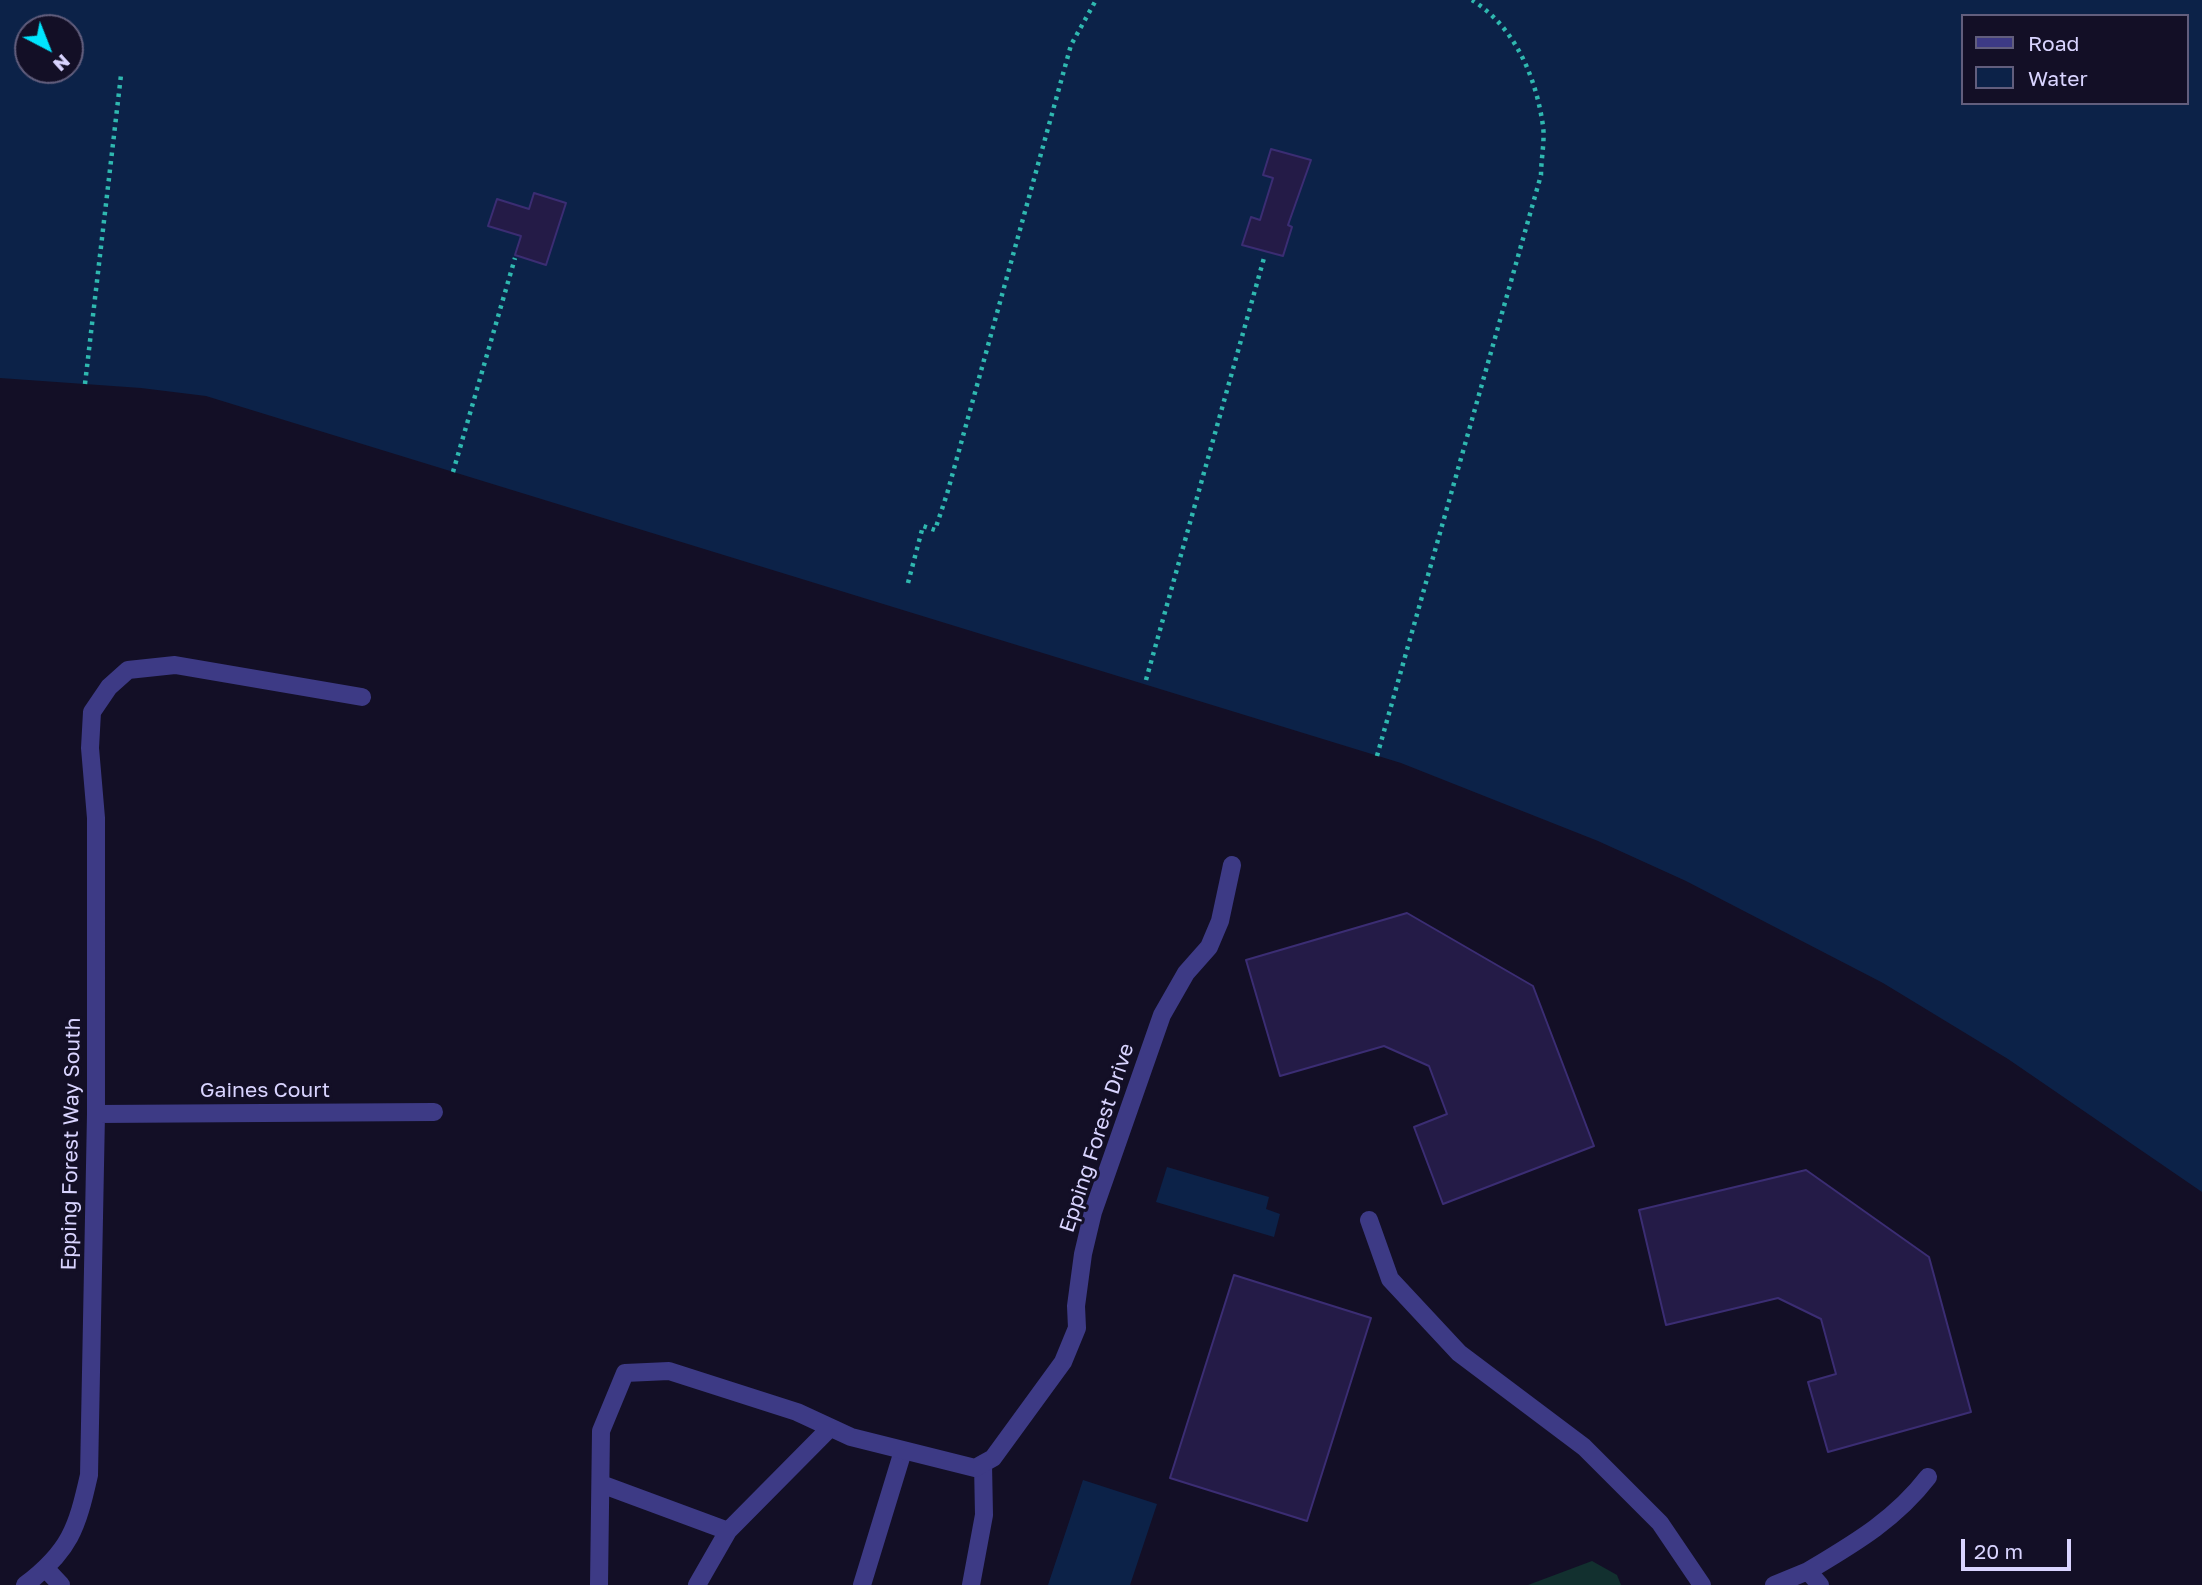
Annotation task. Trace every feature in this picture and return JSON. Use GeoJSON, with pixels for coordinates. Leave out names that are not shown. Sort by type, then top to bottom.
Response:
{"type":"FeatureCollection","features":[{"type":"Feature","properties":{"kind":"street","name":"Epping Forest Way South"},"geometry":{"type":"LineString","coordinates":[[25,1585],[46,1569],[77,1527],[89,1475],[96,1115],[96,818],[90,748],[92,712],[108,687],[128,670],[175,664],[362,697]]}},
{"type":"Feature","properties":{"kind":"street","name":"Epping Forest Drive"},"geometry":{"type":"LineString","coordinates":[[983,1464],[993,1458],[1063,1362],[1077,1328],[1076,1306],[1083,1254],[1093,1212],[1162,1015],[1186,972],[1209,947],[1220,921],[1232,865]]}},
{"type":"Feature","properties":{"kind":"street","name":"Gaines Court"},"geometry":{"type":"LineString","coordinates":[[96,1115],[434,1112]]}},
{"type":"Feature","properties":{"kind":"street"},"geometry":{"type":"LineString","coordinates":[[1369,1220],[1390,1279],[1459,1353],[1584,1447],[1660,1523],[1702,1585]]}},
{"type":"Feature","properties":{"kind":"street"},"geometry":{"type":"LineString","coordinates":[[599,1585],[601,1431],[625,1373],[669,1371],[797,1412],[851,1437],[975,1468],[983,1464],[984,1515],[971,1585]]}},
{"type":"Feature","properties":{"kind":"street"},"geometry":{"type":"LineString","coordinates":[[697,1585],[728,1531],[830,1428]]}},
{"type":"Feature","properties":{"kind":"street"},"geometry":{"type":"LineString","coordinates":[[862,1585],[903,1451]]}},
{"type":"Feature","properties":{"kind":"street"},"geometry":{"type":"LineString","coordinates":[[1774,1585],[1814,1578],[1909,1502],[1927,1477]]}},
{"type":"Feature","properties":{"kind":"street"},"geometry":{"type":"LineString","coordinates":[[601,1484],[728,1531]]}},
{"type":"Feature","properties":{"kind":"street"},"geometry":{"type":"LineString","coordinates":[[46,1569],[61,1585]]}},
{"type":"Feature","properties":{"kind":"path"},"geometry":{"type":"LineString","coordinates":[[908,583],[923,527],[935,530],[947,494],[1071,45],[1096,0]]}},
{"type":"Feature","properties":{"kind":"path"},"geometry":{"type":"LineString","coordinates":[[1377,756],[1541,175],[1543,128],[1534,83],[1516,43],[1484,8],[1472,0]]}},
{"type":"Feature","properties":{"kind":"path"},"geometry":{"type":"LineString","coordinates":[[85,384],[121,75]]}},
{"type":"Feature","properties":{"kind":"path"},"geometry":{"type":"LineString","coordinates":[[453,472],[515,258]]}},
{"type":"Feature","properties":{"kind":"path"},"geometry":{"type":"LineString","coordinates":[[1146,680],[1264,258]]}},
{"type":"Feature","properties":{"kind":"green space"},"geometry":{"type":"Polygon","coordinates":[[[1592,1561],[1617,1575],[1621,1585],[1528,1585],[1592,1561]]]}},
{"type":"Feature","properties":{"kind":"water"},"geometry":{"type":"Polygon","coordinates":[[[0,0],[2202,0],[2202,1192],[2008,1059],[1883,983],[1686,881],[1598,841],[1401,763],[206,396],[141,388],[0,378],[0,0]]]}},
{"type":"Feature","properties":{"kind":"water"},"geometry":{"type":"Polygon","coordinates":[[[1167,1167],[1269,1197],[1266,1209],[1280,1214],[1274,1237],[1156,1202],[1167,1167]]]}},
{"type":"Feature","properties":{"kind":"water"},"geometry":{"type":"Polygon","coordinates":[[[1083,1480],[1157,1504],[1130,1585],[1048,1585],[1083,1480]]]}},
{"type":"Feature","properties":{"kind":"building"},"geometry":{"type":"Polygon","coordinates":[[[1271,149],[1311,160],[1288,225],[1292,227],[1283,256],[1242,245],[1251,217],[1260,220],[1273,178],[1263,175],[1271,149]]]}},
{"type":"Feature","properties":{"kind":"building"},"geometry":{"type":"Polygon","coordinates":[[[534,193],[566,203],[546,265],[515,255],[521,236],[488,226],[497,199],[529,209],[534,193]]]}},
{"type":"Feature","properties":{"kind":"building"},"geometry":{"type":"Polygon","coordinates":[[[1407,913],[1533,986],[1594,1146],[1443,1204],[1414,1127],[1447,1114],[1429,1066],[1384,1046],[1280,1076],[1246,960],[1407,913]]]}},
{"type":"Feature","properties":{"kind":"building"},"geometry":{"type":"Polygon","coordinates":[[[1806,1170],[1929,1257],[1971,1412],[1828,1452],[1808,1382],[1836,1374],[1821,1319],[1778,1298],[1666,1325],[1639,1210],[1806,1170]]]}},
{"type":"Feature","properties":{"kind":"building"},"geometry":{"type":"Polygon","coordinates":[[[1234,1275],[1371,1318],[1307,1521],[1170,1478],[1234,1275]]]}}]}
